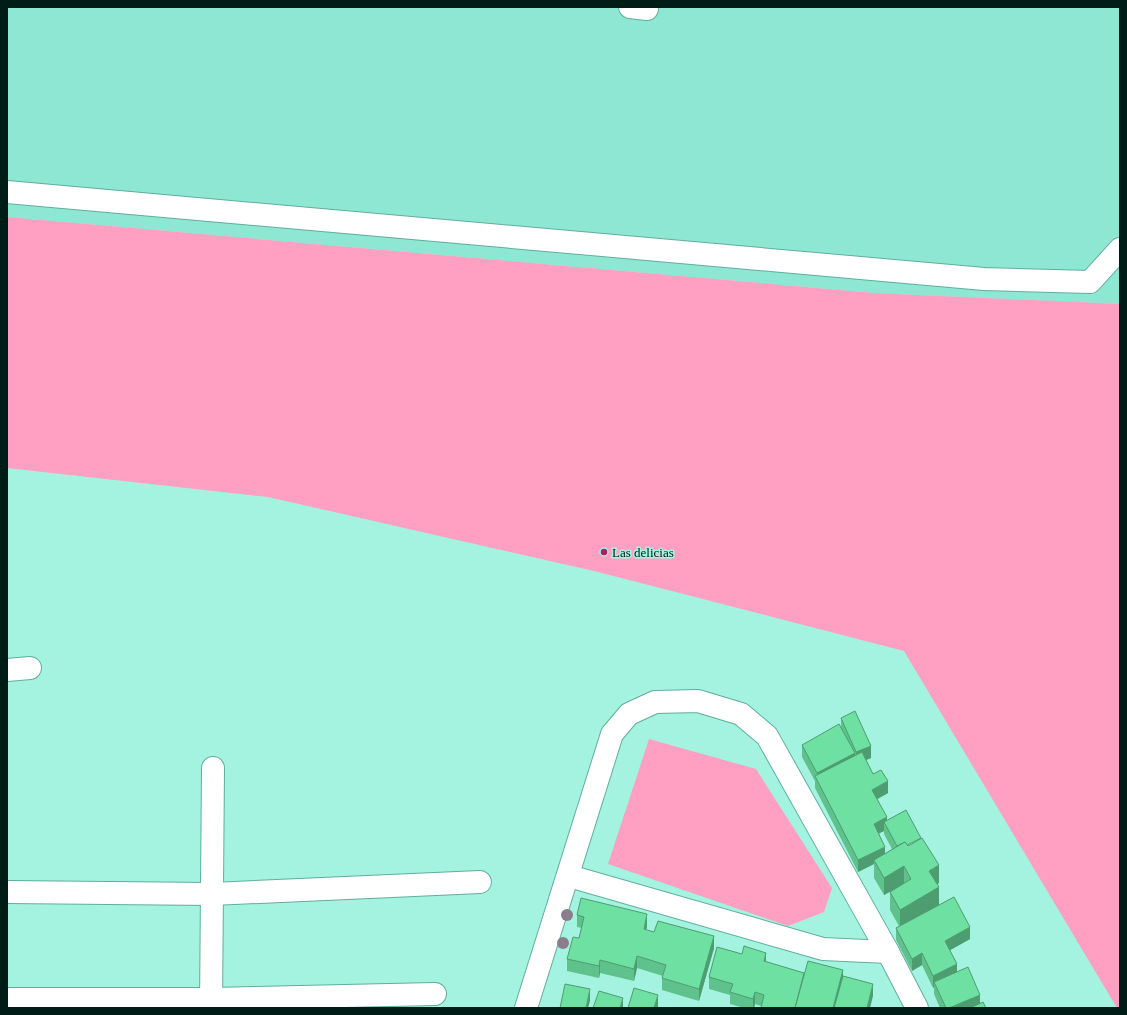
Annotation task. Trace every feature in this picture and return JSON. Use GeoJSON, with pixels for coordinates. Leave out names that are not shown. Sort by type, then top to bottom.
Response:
{"type":"FeatureCollection","features":[{"type":"Feature","properties":{"kind":"street"},"geometry":{"type":"LineString","coordinates":[[630,7],[647,9],[647,7]]}},
{"type":"Feature","properties":{"kind":"street"},"geometry":{"type":"LineString","coordinates":[[7,192],[984,279],[1090,282],[1120,249]]}},
{"type":"Feature","properties":{"kind":"street"},"geometry":{"type":"LineString","coordinates":[[7,670],[30,668]]}},
{"type":"Feature","properties":{"kind":"street"},"geometry":{"type":"LineString","coordinates":[[526,1008],[569,876],[612,734],[629,714],[655,702],[698,701],[741,714],[767,736],[888,952],[917,1008]]}},
{"type":"Feature","properties":{"kind":"street"},"geometry":{"type":"LineString","coordinates":[[211,1004],[213,768]]}},
{"type":"Feature","properties":{"kind":"street"},"geometry":{"type":"LineString","coordinates":[[569,876],[823,949],[888,952]]}},
{"type":"Feature","properties":{"kind":"street"},"geometry":{"type":"LineString","coordinates":[[7,892],[212,894],[480,882]]}},
{"type":"Feature","properties":{"kind":"street"},"geometry":{"type":"LineString","coordinates":[[7,999],[211,1004],[435,994]]}},
{"type":"Feature","properties":{"kind":"shaded area"},"geometry":{"type":"Polygon","coordinates":[[[7,7],[1120,7],[1120,304],[874,293],[7,217],[7,7]]]}},
{"type":"Feature","properties":{"kind":"shaded area"},"geometry":{"type":"Polygon","coordinates":[[[7,217],[874,293],[1120,304],[1120,1008],[1117,1008],[904,651],[594,571],[268,497],[7,468],[7,217]]]}},
{"type":"Feature","properties":{"kind":"shaded area"},"geometry":{"type":"Polygon","coordinates":[[[649,739],[756,769],[832,888],[824,912],[788,926],[608,864],[649,739]]]}},
{"type":"Feature","properties":{"kind":"building"},"geometry":{"type":"Polygon","coordinates":[[[855,711],[871,746],[856,752],[841,718],[855,711]]]}},
{"type":"Feature","properties":{"kind":"building"},"geometry":{"type":"Polygon","coordinates":[[[839,724],[855,753],[817,773],[802,745],[839,724]]]}},
{"type":"Feature","properties":{"kind":"building"},"geometry":{"type":"Polygon","coordinates":[[[862,752],[873,774],[881,770],[888,781],[872,790],[887,817],[874,824],[885,847],[858,860],[815,776],[862,752]]]}},
{"type":"Feature","properties":{"kind":"building"},"geometry":{"type":"Polygon","coordinates":[[[906,810],[921,838],[907,845],[905,842],[897,846],[884,822],[906,810]]]}},
{"type":"Feature","properties":{"kind":"building"},"geometry":{"type":"Polygon","coordinates":[[[922,838],[939,865],[929,871],[939,887],[900,910],[890,892],[911,879],[904,866],[884,878],[874,860],[905,842],[908,846],[922,838]]]}},
{"type":"Feature","properties":{"kind":"building"},"geometry":{"type":"Polygon","coordinates":[[[954,897],[970,927],[945,941],[957,964],[933,976],[922,953],[912,959],[896,928],[954,897]]]}},
{"type":"Feature","properties":{"kind":"building"},"geometry":{"type":"Polygon","coordinates":[[[581,898],[647,914],[644,929],[654,932],[658,921],[714,936],[699,989],[662,978],[666,965],[637,956],[634,969],[600,960],[599,966],[567,959],[573,937],[579,938],[584,917],[577,915],[581,898]]]}},
{"type":"Feature","properties":{"kind":"building"},"geometry":{"type":"Polygon","coordinates":[[[744,946],[766,953],[764,961],[804,973],[795,1008],[761,1008],[764,995],[755,992],[753,999],[730,992],[733,984],[709,977],[717,947],[742,954],[744,946]]]}},
{"type":"Feature","properties":{"kind":"building"},"geometry":{"type":"Polygon","coordinates":[[[808,961],[843,970],[833,1008],[795,1008],[808,961]]]}},
{"type":"Feature","properties":{"kind":"building"},"geometry":{"type":"Polygon","coordinates":[[[968,967],[980,995],[946,1008],[934,982],[968,967]]]}},
{"type":"Feature","properties":{"kind":"building"},"geometry":{"type":"Polygon","coordinates":[[[843,976],[873,984],[867,1008],[834,1008],[843,976]]]}},
{"type":"Feature","properties":{"kind":"building"},"geometry":{"type":"Polygon","coordinates":[[[565,984],[590,989],[586,1008],[560,1008],[565,984]]]}},
{"type":"Feature","properties":{"kind":"building"},"geometry":{"type":"Polygon","coordinates":[[[634,988],[658,995],[654,1008],[628,1008],[634,988]]]}},
{"type":"Feature","properties":{"kind":"building"},"geometry":{"type":"Polygon","coordinates":[[[599,991],[623,998],[620,1008],[593,1008],[599,991]]]}},
{"type":"Feature","properties":{"kind":"building"},"geometry":{"type":"Polygon","coordinates":[[[983,1002],[986,1008],[970,1008],[983,1002]]]}},
{"type":"Feature","properties":{"kind":"place","name":"Las delicias"},"geometry":{"type":"Point","coordinates":[604,552]}}]}
